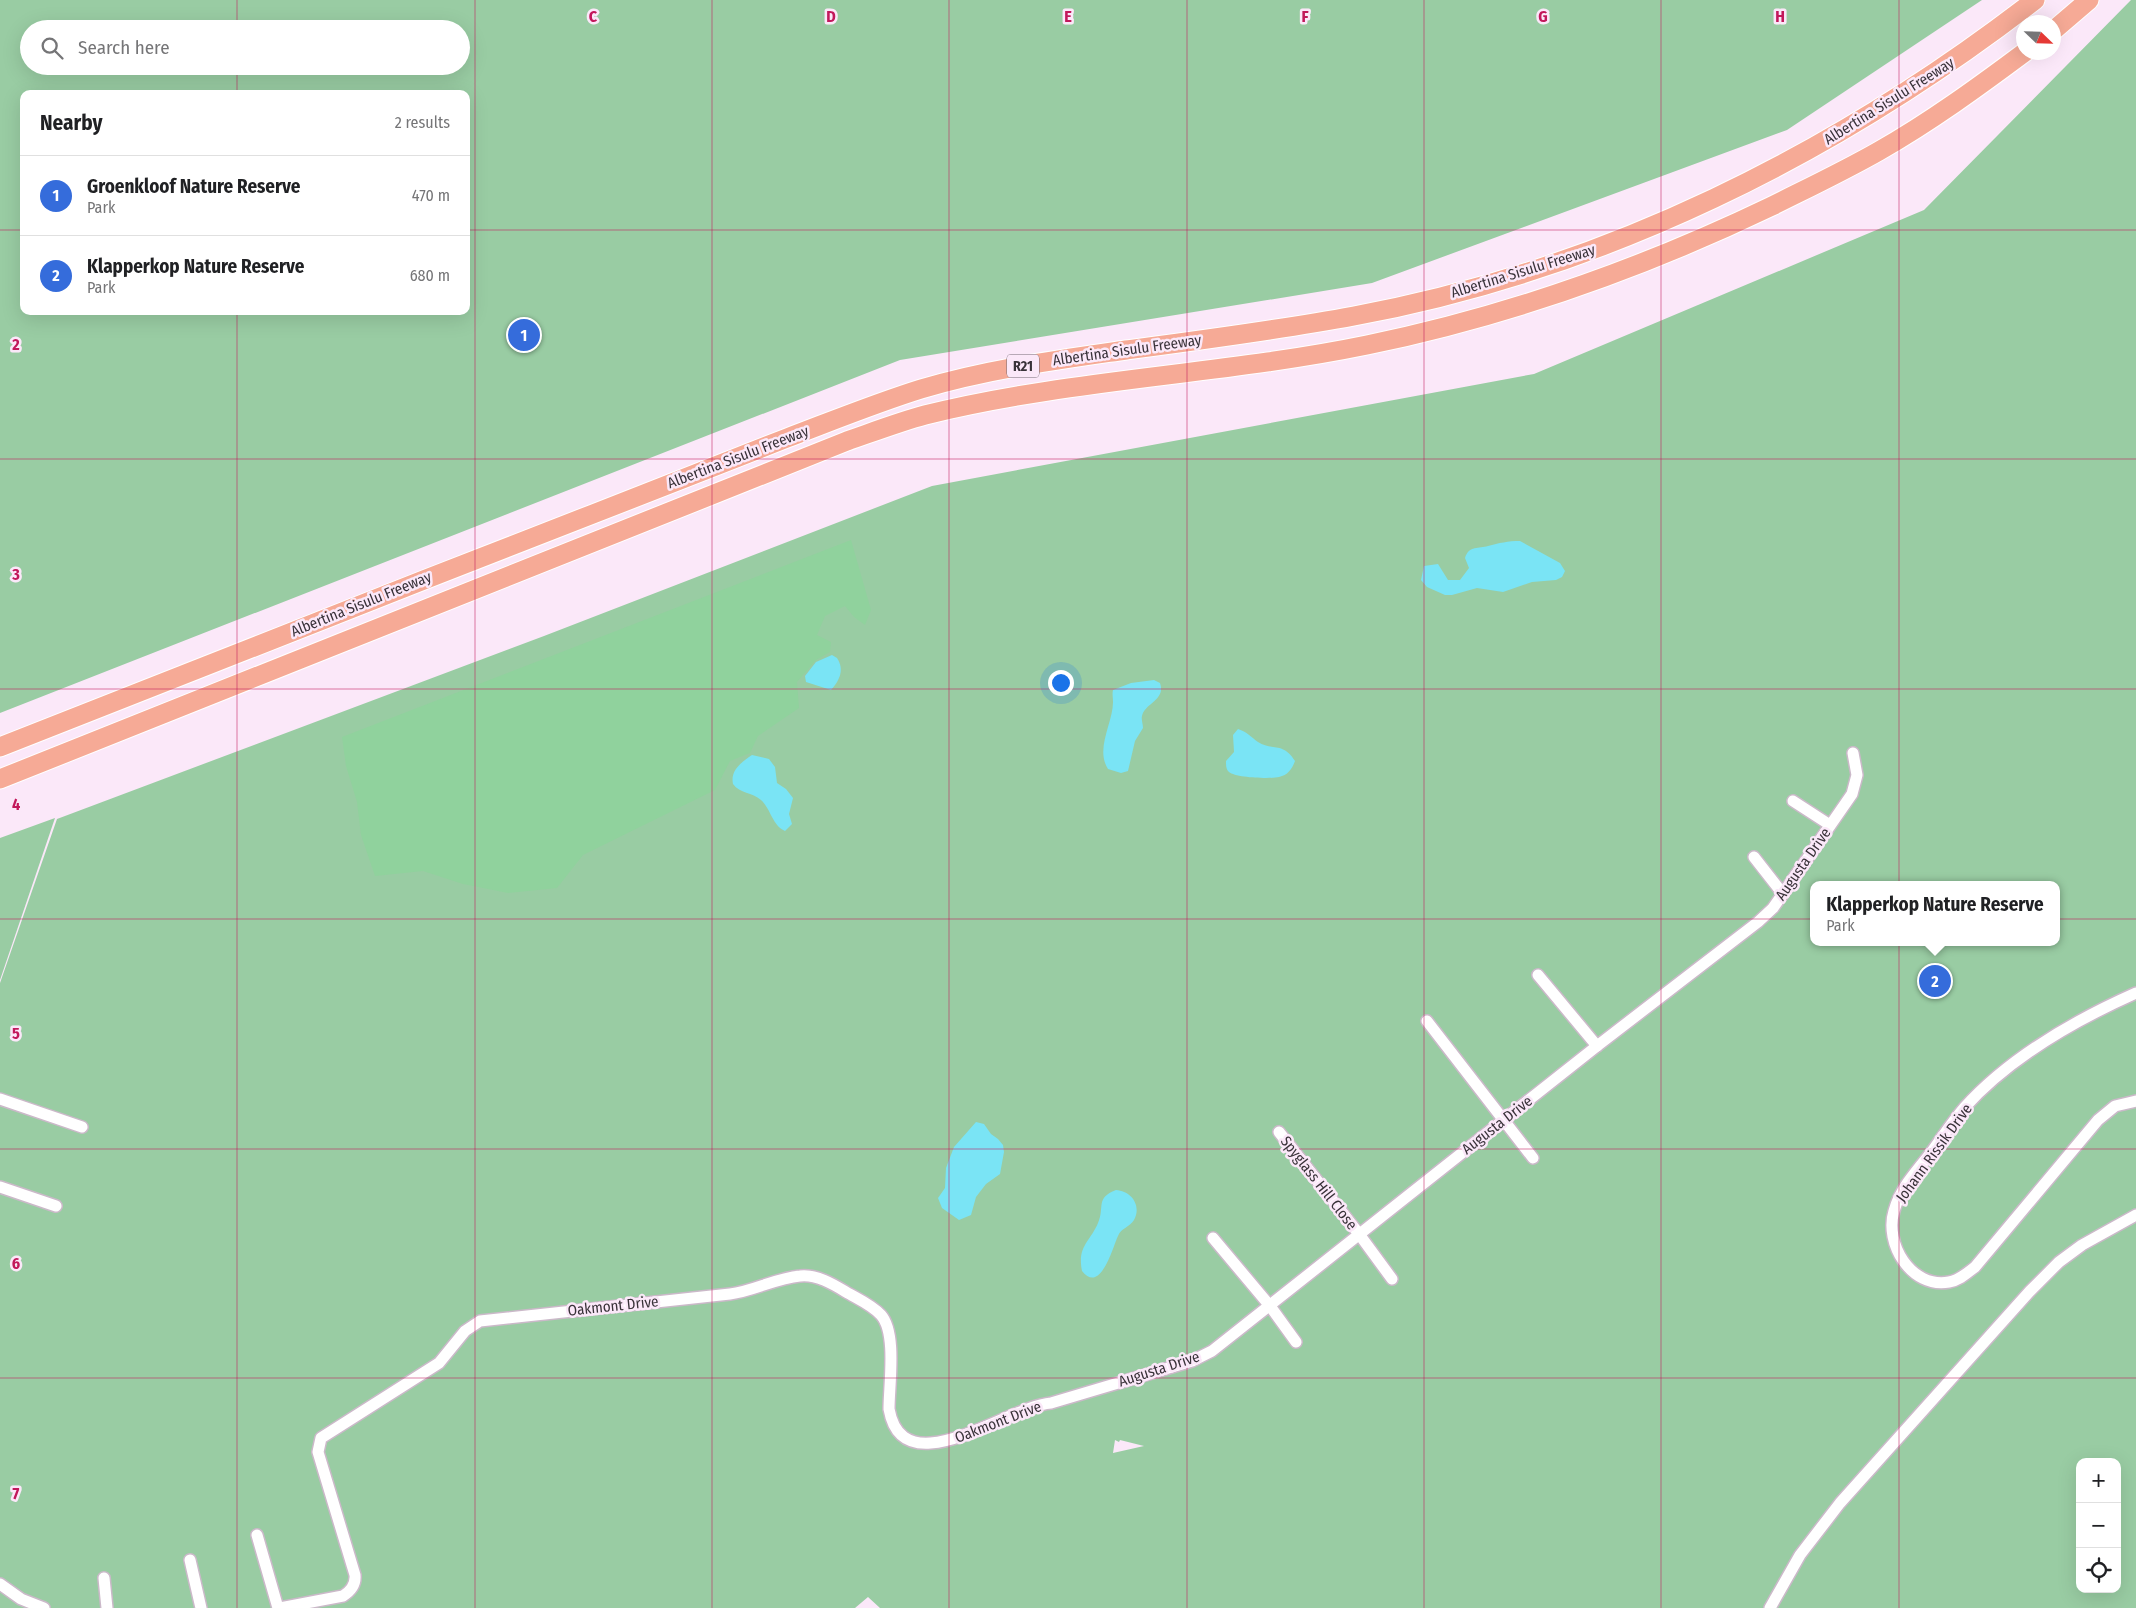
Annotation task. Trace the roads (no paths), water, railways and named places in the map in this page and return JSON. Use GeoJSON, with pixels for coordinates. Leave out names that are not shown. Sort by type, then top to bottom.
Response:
{"type":"FeatureCollection","features":[{"type":"Feature","properties":{"kind":"highway","name":"Albertina Sisulu Freeway"},"geometry":{"type":"LineString","coordinates":[[0,747],[614,505],[917,390],[986,373],[1052,361],[1271,330],[1361,314],[1482,286],[1610,243],[1731,191],[1863,120],[1945,67],[2035,0]]}},
{"type":"Feature","properties":{"kind":"highway"},"geometry":{"type":"LineString","coordinates":[[2061,24],[2089,0]]}},
{"type":"Feature","properties":{"kind":"highway","name":"Albertina Sisulu Freeway"},"geometry":{"type":"LineString","coordinates":[[0,779],[838,445],[922,416],[998,399],[1367,345],[1500,312],[1565,292],[1685,247],[1827,179],[1879,151],[1928,120],[2016,58]]}},
{"type":"Feature","properties":{"kind":"street","name":"Augusta Drive"},"geometry":{"type":"LineString","coordinates":[[1052,1403],[1202,1356],[1270,1306],[1596,1046],[1758,922],[1773,908],[1855,788],[1857,775],[1853,753]]}},
{"type":"Feature","properties":{"kind":"street"},"geometry":{"type":"LineString","coordinates":[[1793,801],[1830,825]]}},
{"type":"Feature","properties":{"kind":"street"},"geometry":{"type":"LineString","coordinates":[[1754,858],[1782,894]]}},
{"type":"Feature","properties":{"kind":"street"},"geometry":{"type":"LineString","coordinates":[[1538,975],[1596,1046]]}},
{"type":"Feature","properties":{"kind":"street","name":"Johann Rissik Drive"},"geometry":{"type":"LineString","coordinates":[[2136,993],[2065,1029],[2011,1064],[1963,1110],[1899,1195],[1891,1226],[1892,1237],[1900,1256],[1916,1274],[1928,1280],[1950,1282],[1962,1277],[1980,1261],[2098,1120],[2115,1106],[2136,1101]]}},
{"type":"Feature","properties":{"kind":"street"},"geometry":{"type":"LineString","coordinates":[[1427,1021],[1533,1158]]}},
{"type":"Feature","properties":{"kind":"street"},"geometry":{"type":"LineString","coordinates":[[0,1099],[82,1126]]}},
{"type":"Feature","properties":{"kind":"street","name":"Spyglass Hill Close"},"geometry":{"type":"LineString","coordinates":[[1279,1132],[1392,1279]]}},
{"type":"Feature","properties":{"kind":"street"},"geometry":{"type":"LineString","coordinates":[[0,1187],[56,1206]]}},
{"type":"Feature","properties":{"kind":"street"},"geometry":{"type":"LineString","coordinates":[[1770,1608],[1800,1555],[1840,1503],[2030,1290],[2059,1262],[2082,1245],[2136,1215]]}},
{"type":"Feature","properties":{"kind":"street"},"geometry":{"type":"LineString","coordinates":[[1214,1238],[1270,1306],[1296,1342]]}},
{"type":"Feature","properties":{"kind":"street","name":"Oakmont Drive"},"geometry":{"type":"LineString","coordinates":[[279,1608],[343,1596],[349,1592],[354,1582],[354,1575],[318,1452],[321,1438],[439,1363],[465,1331],[480,1321],[739,1293],[783,1279],[804,1275],[824,1281],[854,1296],[875,1309],[885,1321],[890,1336],[888,1408],[894,1426],[908,1439],[924,1444],[941,1443],[1032,1406],[1052,1403]]}},
{"type":"Feature","properties":{"kind":"street"},"geometry":{"type":"LineString","coordinates":[[256,1535],[279,1608]]}},
{"type":"Feature","properties":{"kind":"street"},"geometry":{"type":"LineString","coordinates":[[190,1560],[201,1608]]}},
{"type":"Feature","properties":{"kind":"street"},"geometry":{"type":"LineString","coordinates":[[104,1578],[107,1608]]}},
{"type":"Feature","properties":{"kind":"street"},"geometry":{"type":"LineString","coordinates":[[0,1584],[27,1603],[44,1608]]}},
{"type":"Feature","properties":{"kind":"water"},"geometry":{"type":"Polygon","coordinates":[[[1520,541],[1560,563],[1565,571],[1562,577],[1556,580],[1532,582],[1503,592],[1477,588],[1452,595],[1445,595],[1427,587],[1421,580],[1424,566],[1438,564],[1448,580],[1460,580],[1469,568],[1465,558],[1472,549],[1504,542],[1520,541]]]}},
{"type":"Feature","properties":{"kind":"water"},"geometry":{"type":"Polygon","coordinates":[[[832,655],[837,658],[841,671],[839,679],[831,690],[806,682],[805,676],[816,662],[832,655]]]}},
{"type":"Feature","properties":{"kind":"water"},"geometry":{"type":"Polygon","coordinates":[[[1154,680],[1160,683],[1160,694],[1142,716],[1143,728],[1135,741],[1128,771],[1121,773],[1108,769],[1103,753],[1112,710],[1113,690],[1131,683],[1154,680]]]}},
{"type":"Feature","properties":{"kind":"water"},"geometry":{"type":"Polygon","coordinates":[[[1238,729],[1263,745],[1286,751],[1295,761],[1291,769],[1282,776],[1275,778],[1246,777],[1229,772],[1226,767],[1226,761],[1234,752],[1233,735],[1238,729]]]}},
{"type":"Feature","properties":{"kind":"water"},"geometry":{"type":"Polygon","coordinates":[[[752,755],[769,759],[775,767],[777,783],[786,789],[793,798],[789,814],[792,824],[785,831],[777,825],[761,800],[739,790],[733,784],[735,771],[752,755]]]}},
{"type":"Feature","properties":{"kind":"water"},"geometry":{"type":"Polygon","coordinates":[[[976,1122],[984,1124],[991,1134],[998,1139],[1003,1145],[1004,1152],[1000,1174],[986,1184],[976,1197],[971,1215],[959,1220],[942,1208],[938,1198],[945,1188],[946,1168],[954,1147],[976,1122]]]}},
{"type":"Feature","properties":{"kind":"water"},"geometry":{"type":"Polygon","coordinates":[[[1116,1190],[1126,1193],[1134,1200],[1137,1209],[1136,1214],[1134,1220],[1119,1233],[1109,1258],[1100,1273],[1095,1277],[1089,1277],[1082,1271],[1081,1256],[1098,1223],[1105,1196],[1116,1190]]]}},
{"type":"Feature","properties":{"kind":"place","name":"Groenkloof Nature Reserve"},"geometry":{"type":"Point","coordinates":[524,335]}},
{"type":"Feature","properties":{"kind":"place","name":"Klapperkop Nature Reserve"},"geometry":{"type":"Point","coordinates":[1935,981]}}]}
